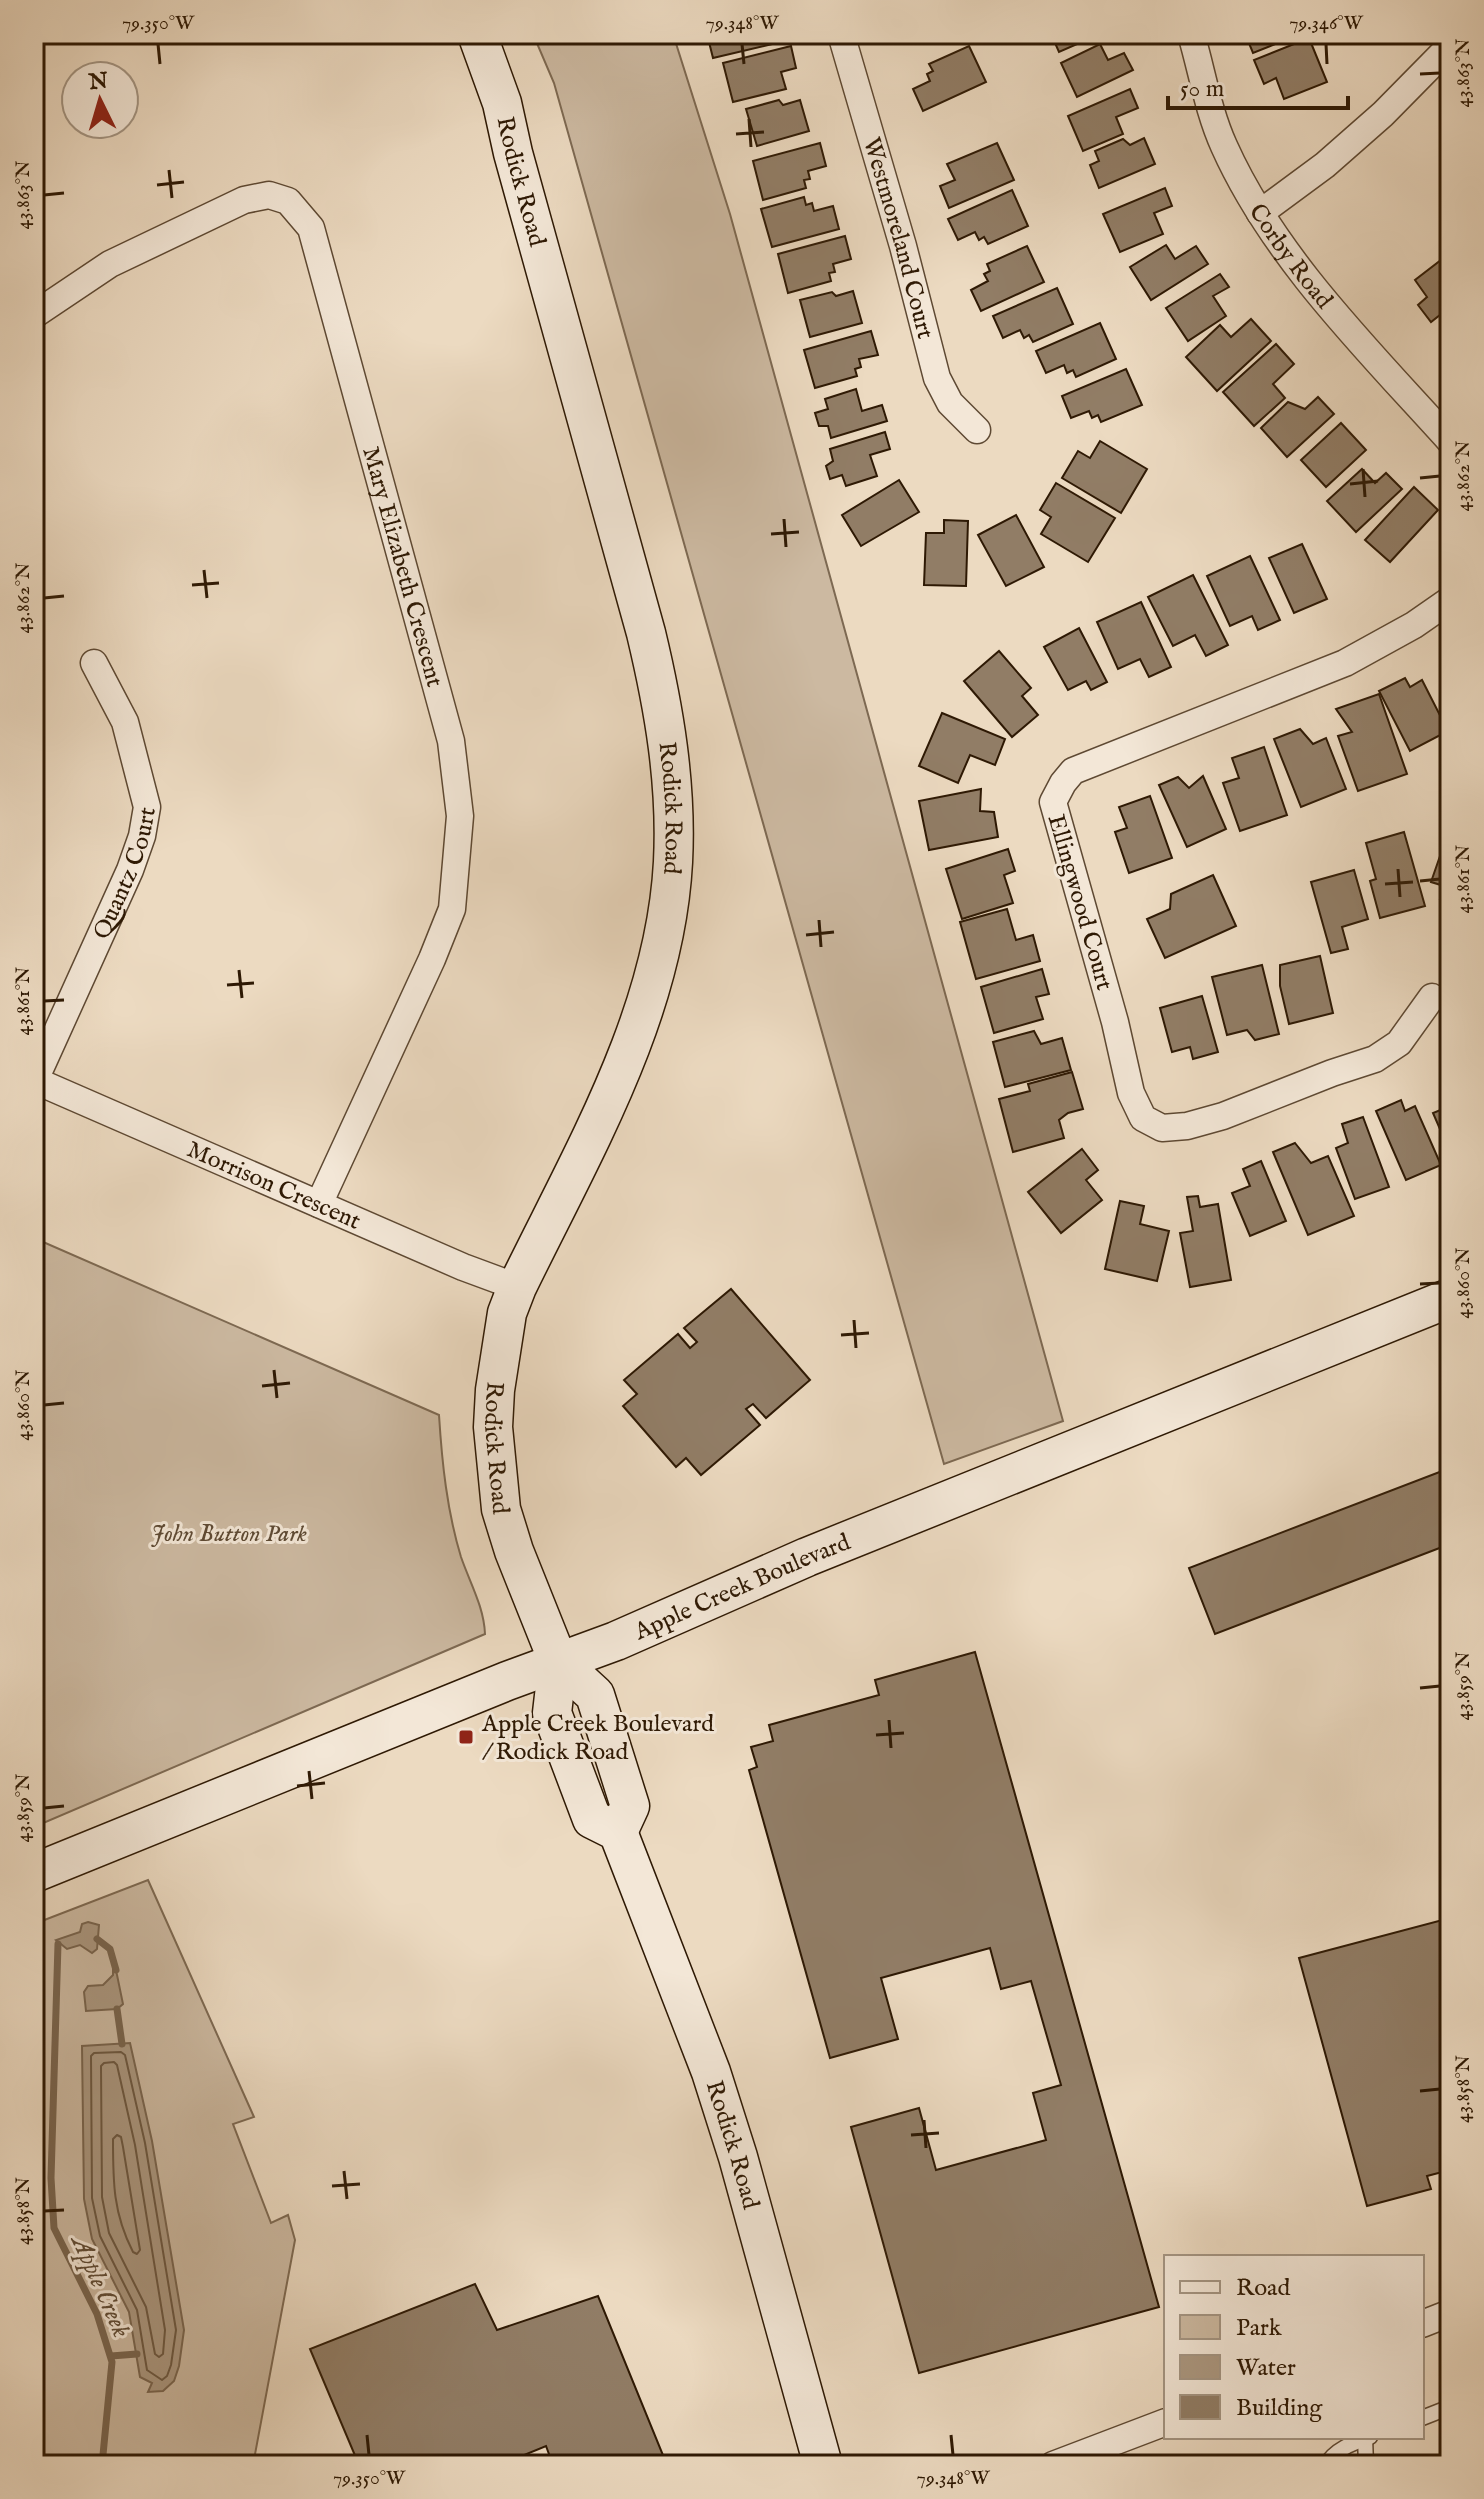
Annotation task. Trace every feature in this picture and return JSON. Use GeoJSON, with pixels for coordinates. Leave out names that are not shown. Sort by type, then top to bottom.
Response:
{"type":"FeatureCollection","features":[{"type":"Feature","properties":{"kind":"main road","name":"Rodick Road"},"geometry":{"type":"LineString","coordinates":[[477,34],[502,103],[513,153],[646,633],[662,701],[674,816],[673,864],[666,918],[652,984],[606,1103],[507,1313],[495,1390],[493,1427],[501,1509],[514,1551],[558,1661],[552,1713],[592,1819],[618,1832],[723,2108],[823,2465]]}},
{"type":"Feature","properties":{"kind":"main road","name":"Apple Creek Boulevard"},"geometry":{"type":"LineString","coordinates":[[34,1873],[558,1661],[616,1641],[807,1557],[1450,1298]]}},
{"type":"Feature","properties":{"kind":"street","name":"Westmoreland Court"},"geometry":{"type":"LineString","coordinates":[[841,34],[903,246],[937,378],[950,403],[977,430]]}},
{"type":"Feature","properties":{"kind":"street","name":"Corby Road"},"geometry":{"type":"LineString","coordinates":[[1191,34],[1223,144],[1260,213],[1334,313],[1450,441]]}},
{"type":"Feature","properties":{"kind":"street"},"geometry":{"type":"LineString","coordinates":[[1260,213],[1325,165],[1383,114],[1450,46]]}},
{"type":"Feature","properties":{"kind":"street","name":"Mary Elizabeth Crescent"},"geometry":{"type":"LineString","coordinates":[[34,315],[110,264],[244,200],[269,195],[288,201],[311,228],[451,741],[460,816],[452,909],[319,1204]]}},
{"type":"Feature","properties":{"kind":"street","name":"Ellingwood Court"},"geometry":{"type":"LineString","coordinates":[[1432,997],[1399,1043],[1375,1059],[1223,1116],[1187,1126],[1162,1128],[1143,1118],[1131,1093],[1115,1022],[1053,802],[1073,771],[1345,663],[1414,625],[1450,600]]}},
{"type":"Feature","properties":{"kind":"street","name":"Quantz Court"},"geometry":{"type":"LineString","coordinates":[[35,1080],[130,870],[142,836],[147,807],[125,722],[94,663]]}},
{"type":"Feature","properties":{"kind":"street","name":"Morrison Crescent"},"geometry":{"type":"LineString","coordinates":[[35,1080],[463,1267],[517,1287]]}},
{"type":"Feature","properties":{"kind":"street"},"geometry":{"type":"LineString","coordinates":[[1424,2323],[1450,2313]]}},
{"type":"Feature","properties":{"kind":"street"},"geometry":{"type":"LineString","coordinates":[[1053,2465],[1164,2423]]}},
{"type":"Feature","properties":{"kind":"lane"},"geometry":{"type":"LineString","coordinates":[[1424,2417],[1450,2407]]}},
{"type":"Feature","properties":{"kind":"lane"},"geometry":{"type":"LineString","coordinates":[[1326,2465],[1330,2457],[1342,2448],[1364,2439]]}},
{"type":"Feature","properties":{"kind":"lane"},"geometry":{"type":"LineString","coordinates":[[1366,2465],[1367,2439]]}},
{"type":"Feature","properties":{"kind":"green space"},"geometry":{"type":"Polygon","coordinates":[[[533,34],[673,34],[730,214],[1063,1421],[944,1464],[554,83],[533,34]]]}},
{"type":"Feature","properties":{"kind":"green space","name":"John Button Park"},"geometry":{"type":"Polygon","coordinates":[[[34,1238],[439,1415],[452,1522],[479,1605],[485,1634],[34,1827],[34,1238]]]}},
{"type":"Feature","properties":{"kind":"green space"},"geometry":{"type":"Polygon","coordinates":[[[148,1880],[254,2117],[233,2124],[271,2223],[288,2215],[295,2240],[253,2465],[34,2465],[34,1924],[148,1880]]]}},
{"type":"Feature","properties":{"kind":"water"},"geometry":{"type":"Polygon","coordinates":[[[82,1924],[99,1925],[97,1949],[92,1953],[80,1945],[67,1949],[56,1940],[80,1932],[82,1924]]]}},
{"type":"Feature","properties":{"kind":"water"},"geometry":{"type":"Polygon","coordinates":[[[113,1968],[123,2004],[117,2009],[86,2011],[84,1992],[88,1986],[103,1985],[113,1975],[113,1968]]]}},
{"type":"Feature","properties":{"kind":"water"},"geometry":{"type":"Polygon","coordinates":[[[130,2043],[152,2141],[184,2330],[174,2381],[163,2391],[148,2392],[152,2383],[140,2377],[129,2312],[92,2239],[84,2199],[82,2046],[130,2043]]]}},
{"type":"Feature","properties":{"kind":"building"},"geometry":{"type":"Polygon","coordinates":[[[707,34],[779,34],[781,42],[713,58],[707,34]]]}},
{"type":"Feature","properties":{"kind":"building"},"geometry":{"type":"Polygon","coordinates":[[[1051,34],[1100,34],[1059,52],[1051,34]]]}},
{"type":"Feature","properties":{"kind":"building"},"geometry":{"type":"Polygon","coordinates":[[[1300,34],[1253,53],[1246,36],[1300,34]]]}},
{"type":"Feature","properties":{"kind":"building"},"geometry":{"type":"Polygon","coordinates":[[[1309,38],[1327,82],[1284,99],[1276,78],[1264,84],[1254,60],[1309,38]]]}},
{"type":"Feature","properties":{"kind":"building"},"geometry":{"type":"Polygon","coordinates":[[[1100,44],[1108,60],[1124,53],[1133,70],[1077,97],[1061,63],[1100,44]]]}},
{"type":"Feature","properties":{"kind":"building"},"geometry":{"type":"Polygon","coordinates":[[[791,46],[796,68],[781,72],[786,89],[733,102],[723,63],[791,46]]]}},
{"type":"Feature","properties":{"kind":"building"},"geometry":{"type":"Polygon","coordinates":[[[969,46],[986,82],[923,111],[913,89],[930,81],[927,74],[933,71],[929,64],[969,46]]]}},
{"type":"Feature","properties":{"kind":"building"},"geometry":{"type":"Polygon","coordinates":[[[1130,89],[1138,108],[1116,117],[1123,134],[1083,151],[1068,116],[1130,89]]]}},
{"type":"Feature","properties":{"kind":"building"},"geometry":{"type":"Polygon","coordinates":[[[779,100],[783,105],[800,100],[809,131],[757,146],[746,109],[779,100]]]}},
{"type":"Feature","properties":{"kind":"building"},"geometry":{"type":"Polygon","coordinates":[[[1144,138],[1155,164],[1099,188],[1090,165],[1099,161],[1095,151],[1123,139],[1130,145],[1144,138]]]}},
{"type":"Feature","properties":{"kind":"building"},"geometry":{"type":"Polygon","coordinates":[[[820,143],[826,166],[808,171],[810,179],[804,180],[806,188],[763,200],[753,161],[820,143]]]}},
{"type":"Feature","properties":{"kind":"building"},"geometry":{"type":"Polygon","coordinates":[[[997,143],[1014,180],[949,208],[940,186],[955,180],[947,164],[997,143]]]}},
{"type":"Feature","properties":{"kind":"building"},"geometry":{"type":"Polygon","coordinates":[[[1165,188],[1172,206],[1154,213],[1163,234],[1120,252],[1103,214],[1165,188]]]}},
{"type":"Feature","properties":{"kind":"building"},"geometry":{"type":"Polygon","coordinates":[[[1012,190],[1028,226],[988,244],[984,237],[979,240],[975,232],[958,240],[948,219],[1012,190]]]}},
{"type":"Feature","properties":{"kind":"building"},"geometry":{"type":"Polygon","coordinates":[[[804,197],[806,205],[812,203],[814,211],[833,206],[839,229],[772,247],[761,209],[804,197]]]}},
{"type":"Feature","properties":{"kind":"building"},"geometry":{"type":"Polygon","coordinates":[[[845,236],[851,259],[833,264],[835,272],[829,273],[831,281],[788,293],[778,254],[845,236]]]}},
{"type":"Feature","properties":{"kind":"building"},"geometry":{"type":"Polygon","coordinates":[[[1166,245],[1175,259],[1196,246],[1208,264],[1151,300],[1130,267],[1166,245]]]}},
{"type":"Feature","properties":{"kind":"building"},"geometry":{"type":"Polygon","coordinates":[[[1027,246],[1044,282],[981,311],[971,290],[988,281],[984,274],[990,271],[987,264],[1027,246]]]}},
{"type":"Feature","properties":{"kind":"building"},"geometry":{"type":"Polygon","coordinates":[[[1450,253],[1450,307],[1431,322],[1418,305],[1427,297],[1415,280],[1450,253]]]}},
{"type":"Feature","properties":{"kind":"building"},"geometry":{"type":"Polygon","coordinates":[[[1220,274],[1229,287],[1213,296],[1226,316],[1188,341],[1166,308],[1220,274]]]}},
{"type":"Feature","properties":{"kind":"building"},"geometry":{"type":"Polygon","coordinates":[[[1057,288],[1073,324],[1033,342],[1029,335],[1024,338],[1020,330],[1003,338],[993,316],[1057,288]]]}},
{"type":"Feature","properties":{"kind":"building"},"geometry":{"type":"Polygon","coordinates":[[[853,291],[862,323],[810,337],[800,300],[832,292],[836,296],[853,291]]]}},
{"type":"Feature","properties":{"kind":"building"},"geometry":{"type":"Polygon","coordinates":[[[1251,319],[1271,341],[1217,391],[1186,357],[1220,325],[1231,337],[1251,319]]]}},
{"type":"Feature","properties":{"kind":"building"},"geometry":{"type":"Polygon","coordinates":[[[1100,323],[1116,359],[1076,377],[1073,370],[1067,373],[1064,365],[1046,373],[1036,351],[1100,323]]]}},
{"type":"Feature","properties":{"kind":"building"},"geometry":{"type":"Polygon","coordinates":[[[871,331],[878,355],[859,359],[861,367],[855,369],[857,376],[815,388],[804,350],[871,331]]]}},
{"type":"Feature","properties":{"kind":"building"},"geometry":{"type":"Polygon","coordinates":[[[1276,344],[1294,364],[1273,384],[1285,398],[1254,426],[1223,392],[1276,344]]]}},
{"type":"Feature","properties":{"kind":"building"},"geometry":{"type":"Polygon","coordinates":[[[1126,369],[1142,405],[1101,422],[1098,415],[1092,418],[1089,411],[1071,418],[1062,396],[1126,369]]]}},
{"type":"Feature","properties":{"kind":"building"},"geometry":{"type":"Polygon","coordinates":[[[856,389],[862,411],[882,405],[887,421],[831,438],[828,426],[819,426],[815,413],[828,409],[825,399],[856,389]]]}},
{"type":"Feature","properties":{"kind":"building"},"geometry":{"type":"Polygon","coordinates":[[[1318,397],[1334,414],[1287,457],[1261,428],[1288,402],[1305,409],[1318,397]]]}},
{"type":"Feature","properties":{"kind":"building"},"geometry":{"type":"Polygon","coordinates":[[[1341,423],[1366,450],[1326,487],[1301,460],[1341,423]]]}},
{"type":"Feature","properties":{"kind":"building"},"geometry":{"type":"Polygon","coordinates":[[[885,432],[890,449],[870,455],[877,476],[846,486],[842,475],[830,479],[826,466],[833,461],[830,449],[885,432]]]}},
{"type":"Feature","properties":{"kind":"building"},"geometry":{"type":"Polygon","coordinates":[[[1100,441],[1147,469],[1121,513],[1062,478],[1078,451],[1090,458],[1100,441]]]}},
{"type":"Feature","properties":{"kind":"building"},"geometry":{"type":"Polygon","coordinates":[[[1362,469],[1375,483],[1386,473],[1402,489],[1356,532],[1327,501],[1362,469]]]}},
{"type":"Feature","properties":{"kind":"building"},"geometry":{"type":"Polygon","coordinates":[[[899,480],[919,512],[861,546],[842,515],[899,480]]]}},
{"type":"Feature","properties":{"kind":"building"},"geometry":{"type":"Polygon","coordinates":[[[1056,483],[1115,518],[1088,562],[1041,534],[1051,517],[1040,510],[1056,483]]]}},
{"type":"Feature","properties":{"kind":"building"},"geometry":{"type":"Polygon","coordinates":[[[1414,487],[1438,510],[1390,562],[1365,540],[1414,487]]]}},
{"type":"Feature","properties":{"kind":"building"},"geometry":{"type":"Polygon","coordinates":[[[1016,515],[1044,567],[1006,586],[978,535],[1016,515]]]}},
{"type":"Feature","properties":{"kind":"building"},"geometry":{"type":"Polygon","coordinates":[[[944,520],[968,521],[966,586],[924,585],[926,533],[944,533],[944,520]]]}},
{"type":"Feature","properties":{"kind":"building"},"geometry":{"type":"Polygon","coordinates":[[[1302,544],[1327,599],[1294,613],[1269,558],[1302,544]]]}},
{"type":"Feature","properties":{"kind":"building"},"geometry":{"type":"Polygon","coordinates":[[[1250,556],[1280,620],[1258,630],[1252,616],[1230,626],[1207,576],[1250,556]]]}},
{"type":"Feature","properties":{"kind":"building"},"geometry":{"type":"Polygon","coordinates":[[[1193,575],[1228,645],[1206,656],[1195,635],[1173,646],[1148,597],[1193,575]]]}},
{"type":"Feature","properties":{"kind":"building"},"geometry":{"type":"Polygon","coordinates":[[[1141,602],[1171,667],[1149,677],[1140,659],[1118,669],[1097,622],[1141,602]]]}},
{"type":"Feature","properties":{"kind":"building"},"geometry":{"type":"Polygon","coordinates":[[[1079,628],[1107,682],[1091,690],[1086,681],[1068,690],[1044,647],[1079,628]]]}},
{"type":"Feature","properties":{"kind":"building"},"geometry":{"type":"Polygon","coordinates":[[[999,651],[1031,688],[1022,696],[1038,715],[1012,737],[964,681],[999,651]]]}},
{"type":"Feature","properties":{"kind":"building"},"geometry":{"type":"Polygon","coordinates":[[[1405,678],[1410,687],[1422,680],[1448,731],[1410,751],[1379,691],[1405,678]]]}},
{"type":"Feature","properties":{"kind":"building"},"geometry":{"type":"Polygon","coordinates":[[[1379,694],[1407,774],[1358,791],[1338,736],[1352,732],[1336,709],[1379,694]]]}},
{"type":"Feature","properties":{"kind":"building"},"geometry":{"type":"Polygon","coordinates":[[[942,713],[1005,739],[995,765],[970,755],[958,783],[919,766],[942,713]]]}},
{"type":"Feature","properties":{"kind":"building"},"geometry":{"type":"Polygon","coordinates":[[[1300,729],[1313,744],[1326,738],[1346,789],[1301,807],[1274,739],[1300,729]]]}},
{"type":"Feature","properties":{"kind":"building"},"geometry":{"type":"Polygon","coordinates":[[[1264,747],[1287,815],[1240,831],[1223,783],[1239,778],[1232,758],[1264,747]]]}},
{"type":"Feature","properties":{"kind":"building"},"geometry":{"type":"Polygon","coordinates":[[[1203,776],[1226,829],[1187,847],[1159,785],[1178,777],[1189,788],[1203,776]]]}},
{"type":"Feature","properties":{"kind":"building"},"geometry":{"type":"Polygon","coordinates":[[[981,789],[980,811],[994,812],[998,837],[929,850],[919,801],[981,789]]]}},
{"type":"Feature","properties":{"kind":"building"},"geometry":{"type":"Polygon","coordinates":[[[1150,796],[1172,858],[1129,873],[1115,832],[1127,828],[1119,807],[1150,796]]]}},
{"type":"Feature","properties":{"kind":"building"},"geometry":{"type":"Polygon","coordinates":[[[1404,832],[1425,906],[1380,918],[1370,881],[1376,879],[1366,843],[1404,832]]]}},
{"type":"Feature","properties":{"kind":"building"},"geometry":{"type":"Polygon","coordinates":[[[1448,833],[1450,903],[1440,899],[1444,886],[1431,882],[1448,833]]]}},
{"type":"Feature","properties":{"kind":"building"},"geometry":{"type":"Polygon","coordinates":[[[1008,849],[1015,871],[1004,875],[1013,903],[962,919],[946,869],[1008,849]]]}},
{"type":"Feature","properties":{"kind":"building"},"geometry":{"type":"Polygon","coordinates":[[[1354,870],[1368,919],[1342,927],[1348,949],[1331,953],[1311,882],[1354,870]]]}},
{"type":"Feature","properties":{"kind":"building"},"geometry":{"type":"Polygon","coordinates":[[[1213,875],[1236,926],[1165,958],[1147,919],[1170,909],[1171,894],[1213,875]]]}},
{"type":"Feature","properties":{"kind":"building"},"geometry":{"type":"Polygon","coordinates":[[[1007,909],[1016,940],[1033,935],[1040,961],[976,979],[960,922],[1007,909]]]}},
{"type":"Feature","properties":{"kind":"building"},"geometry":{"type":"Polygon","coordinates":[[[1320,956],[1333,1013],[1289,1024],[1280,986],[1280,965],[1320,956]]]}},
{"type":"Feature","properties":{"kind":"building"},"geometry":{"type":"Polygon","coordinates":[[[1262,965],[1279,1034],[1255,1040],[1247,1030],[1227,1035],[1212,977],[1262,965]]]}},
{"type":"Feature","properties":{"kind":"building"},"geometry":{"type":"Polygon","coordinates":[[[1042,969],[1049,994],[1036,997],[1043,1019],[994,1033],[981,987],[1042,969]]]}},
{"type":"Feature","properties":{"kind":"building"},"geometry":{"type":"Polygon","coordinates":[[[1202,996],[1218,1052],[1193,1059],[1190,1047],[1172,1052],[1160,1008],[1202,996]]]}},
{"type":"Feature","properties":{"kind":"building"},"geometry":{"type":"Polygon","coordinates":[[[1034,1031],[1041,1044],[1062,1038],[1071,1070],[1005,1087],[993,1042],[1034,1031]]]}},
{"type":"Feature","properties":{"kind":"building"},"geometry":{"type":"Polygon","coordinates":[[[1072,1072],[1083,1109],[1068,1113],[1059,1120],[1064,1138],[1013,1152],[999,1099],[1030,1091],[1028,1084],[1072,1072]]]}},
{"type":"Feature","properties":{"kind":"building"},"geometry":{"type":"Polygon","coordinates":[[[1450,1092],[1450,1152],[1433,1113],[1448,1107],[1442,1095],[1450,1092]]]}},
{"type":"Feature","properties":{"kind":"building"},"geometry":{"type":"Polygon","coordinates":[[[1401,1100],[1405,1111],[1415,1106],[1441,1165],[1406,1180],[1376,1111],[1401,1100]]]}},
{"type":"Feature","properties":{"kind":"building"},"geometry":{"type":"Polygon","coordinates":[[[1363,1117],[1389,1187],[1355,1199],[1336,1148],[1348,1143],[1342,1124],[1363,1117]]]}},
{"type":"Feature","properties":{"kind":"building"},"geometry":{"type":"Polygon","coordinates":[[[1295,1143],[1311,1163],[1328,1156],[1354,1216],[1308,1235],[1273,1152],[1295,1143]]]}},
{"type":"Feature","properties":{"kind":"building"},"geometry":{"type":"Polygon","coordinates":[[[1082,1149],[1098,1170],[1086,1180],[1102,1200],[1061,1233],[1028,1192],[1082,1149]]]}},
{"type":"Feature","properties":{"kind":"building"},"geometry":{"type":"Polygon","coordinates":[[[1261,1161],[1286,1221],[1250,1236],[1232,1193],[1250,1186],[1243,1169],[1261,1161]]]}},
{"type":"Feature","properties":{"kind":"building"},"geometry":{"type":"Polygon","coordinates":[[[1198,1196],[1200,1207],[1218,1204],[1231,1280],[1190,1287],[1180,1233],[1193,1231],[1187,1197],[1198,1196]]]}},
{"type":"Feature","properties":{"kind":"building"},"geometry":{"type":"Polygon","coordinates":[[[1120,1201],[1144,1206],[1140,1224],[1169,1231],[1157,1281],[1105,1269],[1120,1201]]]}},
{"type":"Feature","properties":{"kind":"building"},"geometry":{"type":"Polygon","coordinates":[[[731,1289],[810,1380],[766,1418],[753,1404],[746,1409],[760,1425],[701,1475],[686,1458],[676,1467],[623,1406],[637,1394],[624,1380],[678,1334],[690,1348],[697,1342],[684,1328],[731,1289]]]}},
{"type":"Feature","properties":{"kind":"building"},"geometry":{"type":"Polygon","coordinates":[[[1450,1468],[1450,1544],[1215,1634],[1189,1568],[1450,1468]]]}},
{"type":"Feature","properties":{"kind":"building"},"geometry":{"type":"Polygon","coordinates":[[[975,1652],[1159,2307],[919,2373],[851,2127],[919,2108],[936,2170],[1046,2140],[1033,2093],[1061,2085],[1031,1981],[1001,1989],[990,1948],[881,1978],[898,2039],[830,2058],[749,1770],[757,1767],[751,1747],[773,1741],[769,1725],[879,1695],[875,1680],[975,1652]]]}},
{"type":"Feature","properties":{"kind":"building"},"geometry":{"type":"Polygon","coordinates":[[[1450,1918],[1450,2170],[1427,2176],[1431,2189],[1367,2206],[1299,1958],[1450,1918]]]}},
{"type":"Feature","properties":{"kind":"building"},"geometry":{"type":"Polygon","coordinates":[[[475,2284],[497,2330],[598,2296],[667,2465],[553,2465],[546,2446],[500,2465],[359,2465],[310,2349],[475,2284]]]}},
{"type":"Feature","properties":{"kind":"building"},"geometry":{"type":"Polygon","coordinates":[[[1450,2453],[1450,2465],[1419,2465],[1450,2453]]]}},
{"type":"Feature","properties":{"kind":"waterway","name":"Apple Creek"},"geometry":{"type":"LineString","coordinates":[[97,1939],[110,1949],[116,1970]]}},
{"type":"Feature","properties":{"kind":"waterway","name":"Apple Creek"},"geometry":{"type":"LineString","coordinates":[[58,1944],[51,2178],[54,2228],[97,2314],[112,2362],[102,2465]]}},
{"type":"Feature","properties":{"kind":"waterway","name":"Apple Creek"},"geometry":{"type":"LineString","coordinates":[[117,2009],[122,2044]]}},
{"type":"Feature","properties":{"kind":"waterway","name":"Apple Creek"},"geometry":{"type":"LineString","coordinates":[[111,2356],[137,2354]]}},
{"type":"Feature","properties":{"kind":"place","name":"Apple Creek Boulevard / Rodick Road"},"geometry":{"type":"Point","coordinates":[466,1737]}}]}
